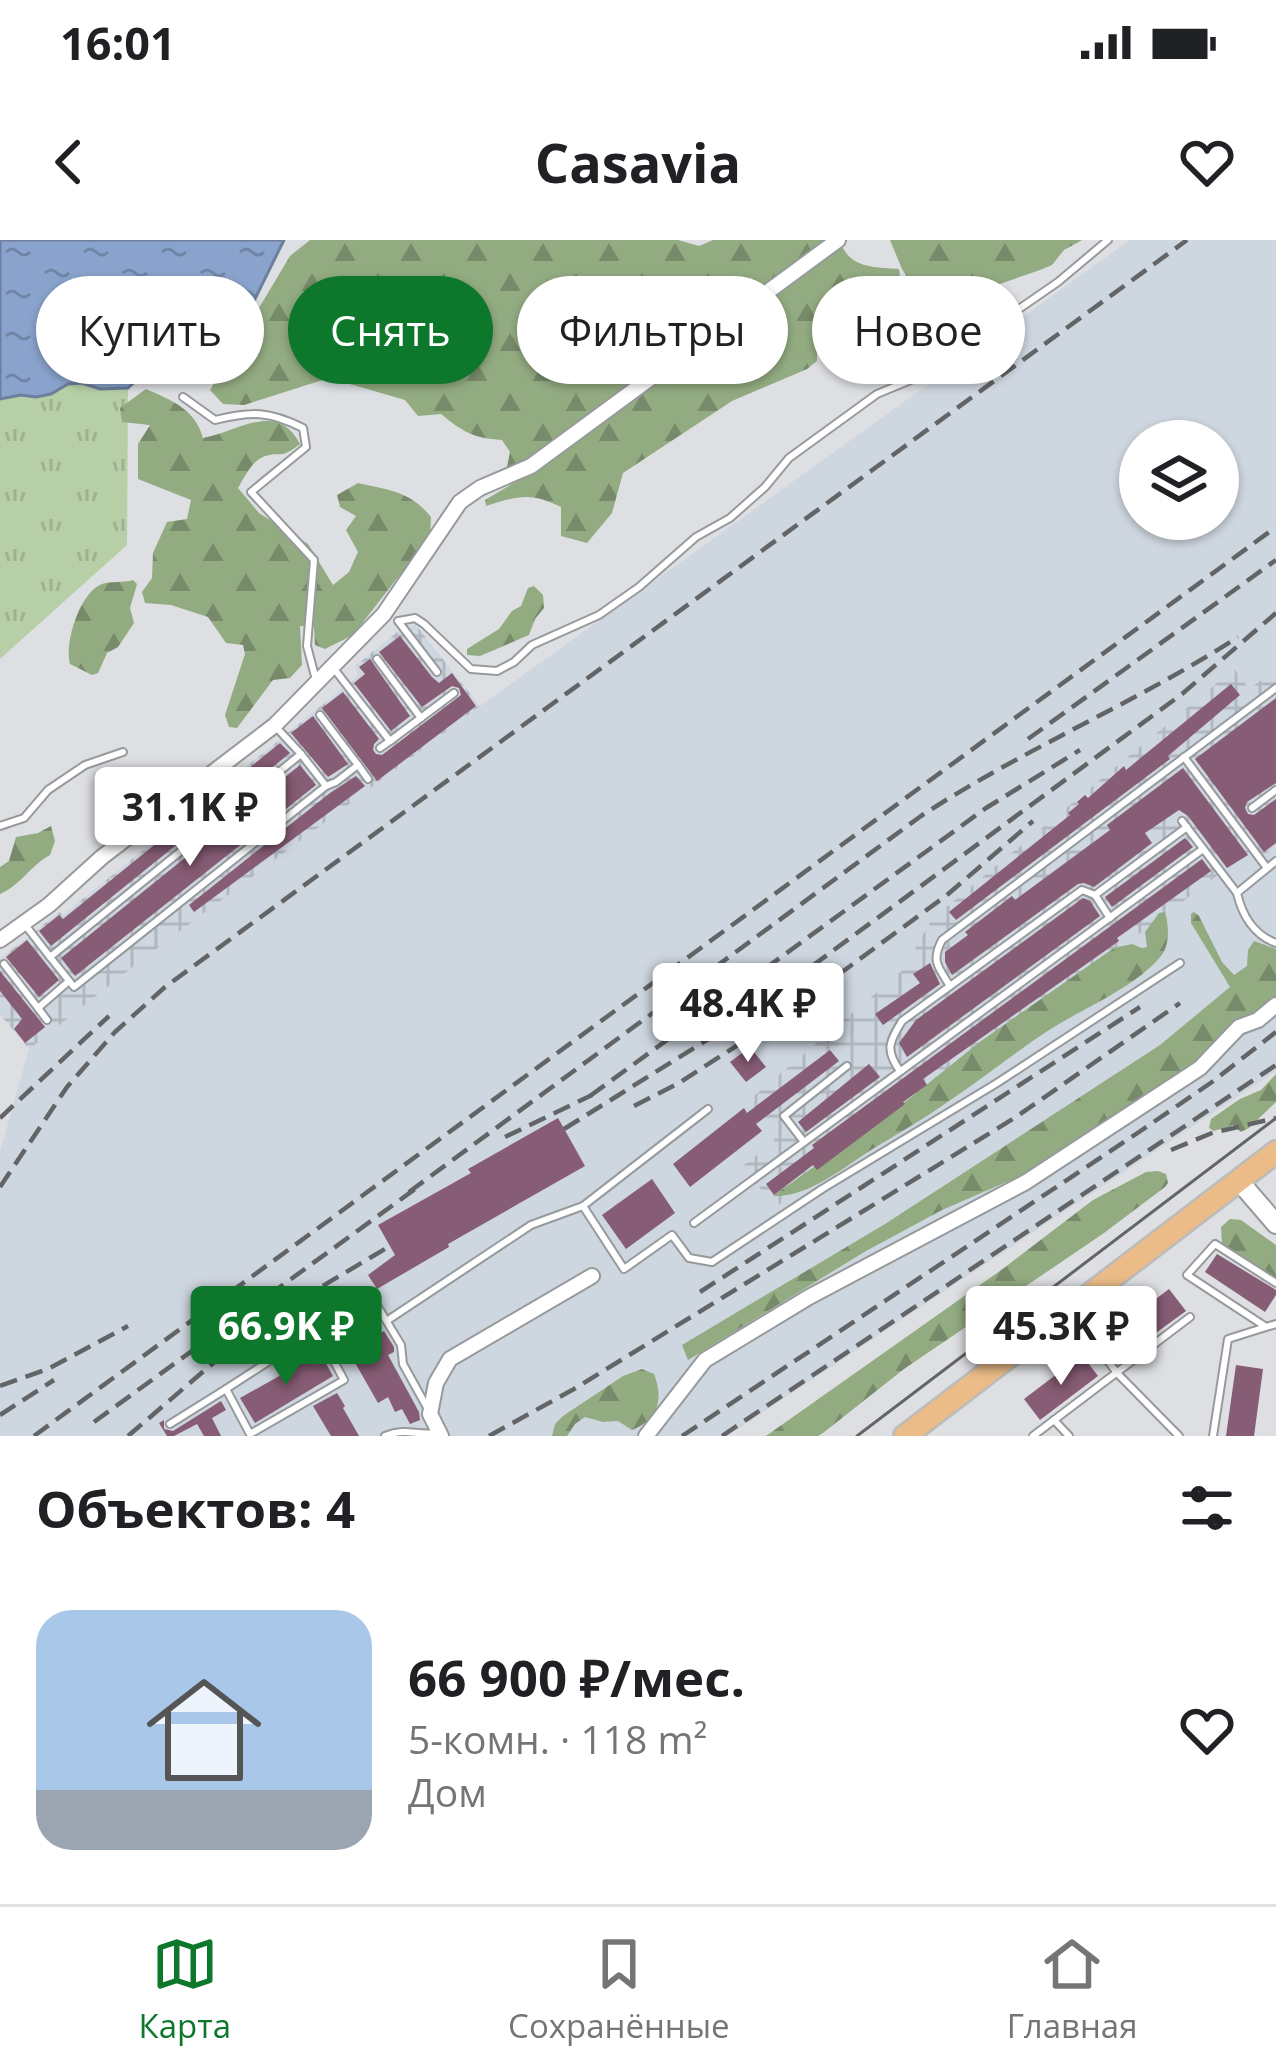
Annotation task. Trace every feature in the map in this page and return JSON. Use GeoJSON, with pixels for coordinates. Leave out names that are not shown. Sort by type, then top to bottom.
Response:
{"type":"FeatureCollection","features":[{"type":"Feature","properties":{"kind":"main road"},"geometry":{"type":"LineString","coordinates":[[904,1436],[1276,1152]]}},
{"type":"Feature","properties":{"kind":"main road"},"geometry":{"type":"LineString","coordinates":[[1239,1180],[1276,1224]]}},
{"type":"Feature","properties":{"kind":"street"},"geometry":{"type":"LineString","coordinates":[[0,940],[275,725],[391,617],[460,502],[531,466],[838,240]]}},
{"type":"Feature","properties":{"kind":"street"},"geometry":{"type":"LineString","coordinates":[[646,1436],[705,1360],[809,1297],[1026,1182],[1200,1068],[1239,1027],[1258,1020],[1276,1005]]}},
{"type":"Feature","properties":{"kind":"street"},"geometry":{"type":"LineString","coordinates":[[440,1434],[430,1414],[436,1384],[450,1359],[592,1276]]}},
{"type":"Feature","properties":{"kind":"lane"},"geometry":{"type":"LineString","coordinates":[[391,617],[415,618],[471,669],[497,670],[514,662],[532,645],[599,615],[639,587],[696,537],[730,518],[789,458],[877,394],[947,364],[1108,240]]}},
{"type":"Feature","properties":{"kind":"lane"},"geometry":{"type":"LineString","coordinates":[[183,397],[215,420],[248,412],[280,417],[303,428],[305,448],[251,492],[314,560],[307,646],[317,683]]}},
{"type":"Feature","properties":{"kind":"lane"},"geometry":{"type":"LineString","coordinates":[[391,617],[437,672]]}},
{"type":"Feature","properties":{"kind":"lane"},"geometry":{"type":"LineString","coordinates":[[377,659],[422,718]]}},
{"type":"Feature","properties":{"kind":"lane"},"geometry":{"type":"LineString","coordinates":[[333,667],[390,741]]}},
{"type":"Feature","properties":{"kind":"lane"},"geometry":{"type":"LineString","coordinates":[[950,986],[937,965],[935,953],[942,940],[1276,688]]}},
{"type":"Feature","properties":{"kind":"lane"},"geometry":{"type":"LineString","coordinates":[[380,748],[454,693]]}},
{"type":"Feature","properties":{"kind":"lane"},"geometry":{"type":"LineString","coordinates":[[320,715],[368,778]]}},
{"type":"Feature","properties":{"kind":"lane"},"geometry":{"type":"LineString","coordinates":[[275,725],[326,786]]}},
{"type":"Feature","properties":{"kind":"lane"},"geometry":{"type":"LineString","coordinates":[[0,826],[25,818],[48,790],[85,765],[123,752]]}},
{"type":"Feature","properties":{"kind":"lane"},"geometry":{"type":"LineString","coordinates":[[50,957],[301,754]]}},
{"type":"Feature","properties":{"kind":"lane"},"geometry":{"type":"LineString","coordinates":[[1184,757],[1267,868]]}},
{"type":"Feature","properties":{"kind":"lane"},"geometry":{"type":"LineString","coordinates":[[23,923],[74,987],[358,765]]}},
{"type":"Feature","properties":{"kind":"lane"},"geometry":{"type":"LineString","coordinates":[[1252,808],[1276,790]]}},
{"type":"Feature","properties":{"kind":"lane"},"geometry":{"type":"LineString","coordinates":[[1094,895],[1184,824],[1237,892],[1246,918],[1263,938],[1276,943]]}},
{"type":"Feature","properties":{"kind":"lane"},"geometry":{"type":"LineString","coordinates":[[694,1223],[1203,849]]}},
{"type":"Feature","properties":{"kind":"lane"},"geometry":{"type":"LineString","coordinates":[[1237,892],[1276,861]]}},
{"type":"Feature","properties":{"kind":"lane"},"geometry":{"type":"LineString","coordinates":[[900,1071],[891,1058],[895,1032],[902,1021],[950,986],[1082,890],[1094,895],[1110,918]]}},
{"type":"Feature","properties":{"kind":"lane"},"geometry":{"type":"LineString","coordinates":[[583,1206],[624,1268],[671,1235],[689,1258],[712,1262],[1180,963]]}},
{"type":"Feature","properties":{"kind":"lane"},"geometry":{"type":"LineString","coordinates":[[4,964],[47,1020]]}},
{"type":"Feature","properties":{"kind":"lane"},"geometry":{"type":"LineString","coordinates":[[38,1008],[69,982]]}},
{"type":"Feature","properties":{"kind":"lane"},"geometry":{"type":"LineString","coordinates":[[804,1142],[784,1116],[848,1066]]}},
{"type":"Feature","properties":{"kind":"lane"},"geometry":{"type":"LineString","coordinates":[[388,1320],[531,1225],[583,1206],[708,1109]]}},
{"type":"Feature","properties":{"kind":"lane"},"geometry":{"type":"LineString","coordinates":[[1266,1327],[1187,1275],[1216,1244],[1276,1283]]}},
{"type":"Feature","properties":{"kind":"lane"},"geometry":{"type":"LineString","coordinates":[[170,1424],[332,1321],[378,1307],[401,1345],[403,1364],[430,1414]]}},
{"type":"Feature","properties":{"kind":"lane"},"geometry":{"type":"LineString","coordinates":[[1070,1309],[1117,1372],[1178,1436]]}},
{"type":"Feature","properties":{"kind":"lane"},"geometry":{"type":"LineString","coordinates":[[1034,1436],[1190,1317]]}},
{"type":"Feature","properties":{"kind":"lane"},"geometry":{"type":"LineString","coordinates":[[1213,1436],[1228,1339],[1276,1324]]}},
{"type":"Feature","properties":{"kind":"lane"},"geometry":{"type":"LineString","coordinates":[[226,1389],[250,1434],[344,1380],[317,1330]]}},
{"type":"Feature","properties":{"kind":"lane"},"geometry":{"type":"LineString","coordinates":[[1054,1420],[1070,1436]]}},
{"type":"Feature","properties":{"kind":"lane"},"geometry":{"type":"LineString","coordinates":[[385,1436],[398,1431],[440,1434]]}},
{"type":"Feature","properties":{"kind":"shaded area"},"geometry":{"type":"Polygon","coordinates":[[[1130,240],[1276,240],[1276,1071],[727,1436],[0,1436],[0,1152],[29,1049],[480,706],[929,384],[1025,384],[1025,315],[1130,240]]]}},
{"type":"Feature","properties":{"kind":"shaded area"},"geometry":{"type":"Polygon","coordinates":[[[415,624],[480,706],[29,1049],[0,1014],[0,959],[59,912],[63,915],[358,676],[355,666],[415,624]]]}},
{"type":"Feature","properties":{"kind":"shaded area"},"geometry":{"type":"Polygon","coordinates":[[[1234,669],[1249,689],[1276,670],[1276,845],[1263,856],[1254,848],[774,1208],[744,1165],[775,1141],[747,1102],[903,970],[932,919],[1234,669]]]}},
{"type":"Feature","properties":{"kind":"green space"},"geometry":{"type":"Polygon","coordinates":[[[310,240],[678,240],[699,246],[713,240],[831,240],[782,276],[517,276],[517,384],[634,384],[513,472],[507,467],[510,452],[502,440],[469,433],[441,414],[418,416],[405,400],[350,384],[493,384],[493,276],[288,276],[288,384],[310,384],[244,405],[223,404],[210,390],[214,384],[264,384],[264,300],[290,256],[310,240]]]}},
{"type":"Feature","properties":{"kind":"green space"},"geometry":{"type":"Polygon","coordinates":[[[890,240],[1082,240],[1064,250],[1052,265],[1021,276],[906,276],[890,240]]]}},
{"type":"Feature","properties":{"kind":"green space"},"geometry":{"type":"Polygon","coordinates":[[[843,248],[860,263],[899,269],[900,276],[812,276],[812,365],[788,377],[788,284],[843,248]]]}},
{"type":"Feature","properties":{"kind":"green space"},"geometry":{"type":"Polygon","coordinates":[[[68,384],[128,388],[127,545],[0,659],[0,399],[51,394],[68,384]]]}},
{"type":"Feature","properties":{"kind":"green space"},"geometry":{"type":"Polygon","coordinates":[[[651,384],[772,384],[732,401],[623,473],[612,513],[587,543],[561,536],[561,507],[550,502],[524,497],[486,506],[485,500],[529,474],[651,384]]]}},
{"type":"Feature","properties":{"kind":"green space"},"geometry":{"type":"Polygon","coordinates":[[[146,389],[189,413],[203,438],[255,422],[280,423],[291,431],[300,444],[259,459],[238,488],[259,513],[308,544],[333,585],[349,572],[358,552],[346,530],[356,516],[340,507],[337,495],[358,483],[380,488],[407,497],[431,517],[430,536],[353,635],[325,649],[315,645],[314,627],[300,626],[302,665],[290,678],[273,680],[237,728],[229,727],[225,715],[245,654],[243,645],[226,643],[208,617],[171,605],[145,603],[142,592],[152,578],[153,553],[167,522],[187,519],[191,500],[138,479],[138,444],[150,425],[122,422],[120,408],[146,389]]]}},
{"type":"Feature","properties":{"kind":"green space"},"geometry":{"type":"Polygon","coordinates":[[[133,580],[137,584],[130,608],[134,623],[118,647],[107,653],[98,673],[92,675],[70,664],[72,632],[87,597],[102,584],[133,580]]]}},
{"type":"Feature","properties":{"kind":"green space"},"geometry":{"type":"Polygon","coordinates":[[[534,586],[543,595],[544,608],[529,635],[480,656],[467,655],[467,649],[499,629],[534,586]]]}},
{"type":"Feature","properties":{"kind":"green space"},"geometry":{"type":"Polygon","coordinates":[[[51,826],[55,841],[50,855],[0,894],[0,867],[9,861],[16,837],[51,826]]]}},
{"type":"Feature","properties":{"kind":"green space"},"geometry":{"type":"Polygon","coordinates":[[[1165,912],[1164,951],[1137,978],[1046,1032],[940,1108],[824,1180],[799,1192],[773,1196],[1114,948],[1147,947],[1145,932],[1165,912]]]}},
{"type":"Feature","properties":{"kind":"green space"},"geometry":{"type":"Polygon","coordinates":[[[1194,912],[1234,975],[1247,966],[1254,941],[1276,949],[1276,996],[1228,1027],[1191,1065],[1027,1173],[942,1210],[866,1251],[688,1360],[682,1345],[885,1224],[1160,1045],[1230,987],[1191,923],[1194,912]]]}},
{"type":"Feature","properties":{"kind":"green space"},"geometry":{"type":"Polygon","coordinates":[[[1276,1074],[1276,1102],[1249,1128],[1241,1132],[1233,1125],[1209,1128],[1211,1119],[1261,1090],[1276,1074]]]}},
{"type":"Feature","properties":{"kind":"green space"},"geometry":{"type":"Polygon","coordinates":[[[1146,1172],[1166,1174],[1165,1187],[904,1369],[823,1433],[766,1436],[1093,1200],[1146,1172]]]}},
{"type":"Feature","properties":{"kind":"green space"},"geometry":{"type":"Polygon","coordinates":[[[1230,1219],[1241,1220],[1276,1245],[1276,1281],[1222,1244],[1221,1227],[1230,1219]]]}},
{"type":"Feature","properties":{"kind":"green space"},"geometry":{"type":"Polygon","coordinates":[[[642,1369],[654,1374],[658,1392],[648,1421],[632,1430],[618,1421],[585,1417],[567,1436],[552,1436],[563,1416],[623,1376],[642,1369]]]}},
{"type":"Feature","properties":{"kind":"water"},"geometry":{"type":"Polygon","coordinates":[[[0,240],[284,240],[264,281],[264,276],[36,276],[36,384],[68,384],[51,394],[0,399],[0,240]]]}},
{"type":"Feature","properties":{"kind":"water"},"geometry":{"type":"Polygon","coordinates":[[[85,384],[132,384],[128,388],[85,384]]]}},
{"type":"Feature","properties":{"kind":"building"},"geometry":{"type":"Polygon","coordinates":[[[400,636],[432,677],[439,683],[452,673],[476,706],[377,781],[322,708],[343,692],[379,739],[373,750],[382,755],[461,695],[452,686],[422,707],[379,652],[400,636]]]}},
{"type":"Feature","properties":{"kind":"building"},"geometry":{"type":"Polygon","coordinates":[[[370,659],[410,716],[391,731],[354,683],[365,674],[359,667],[370,659]]]}},
{"type":"Feature","properties":{"kind":"building"},"geometry":{"type":"Polygon","coordinates":[[[1231,684],[1240,695],[1170,759],[956,920],[949,912],[1070,815],[1085,795],[1088,798],[1124,766],[1126,770],[1231,684]]]}},
{"type":"Feature","properties":{"kind":"building"},"geometry":{"type":"Polygon","coordinates":[[[1276,698],[1276,783],[1245,808],[1254,815],[1276,799],[1276,843],[1264,852],[1195,759],[1276,698]]]}},
{"type":"Feature","properties":{"kind":"building"},"geometry":{"type":"Polygon","coordinates":[[[313,716],[348,764],[328,777],[291,733],[313,716]]]}},
{"type":"Feature","properties":{"kind":"building"},"geometry":{"type":"Polygon","coordinates":[[[280,743],[290,753],[51,946],[39,931],[59,915],[63,919],[280,743]]]}},
{"type":"Feature","properties":{"kind":"building"},"geometry":{"type":"Polygon","coordinates":[[[300,765],[316,785],[75,976],[61,958],[300,765]]]}},
{"type":"Feature","properties":{"kind":"building"},"geometry":{"type":"Polygon","coordinates":[[[1183,768],[1248,855],[1227,868],[1179,810],[1145,833],[1152,843],[1094,887],[1078,884],[952,975],[945,952],[968,935],[965,932],[1110,830],[1107,825],[1183,768]]]}},
{"type":"Feature","properties":{"kind":"building"},"geometry":{"type":"Polygon","coordinates":[[[356,776],[365,786],[194,912],[189,905],[356,776]]]}},
{"type":"Feature","properties":{"kind":"building"},"geometry":{"type":"Polygon","coordinates":[[[1185,838],[1193,847],[1112,907],[1105,897],[1185,838]]]}},
{"type":"Feature","properties":{"kind":"building"},"geometry":{"type":"Polygon","coordinates":[[[1202,859],[1211,871],[923,1079],[927,1085],[905,1104],[817,1170],[813,1165],[774,1195],[766,1184],[812,1145],[1202,859]]]}},
{"type":"Feature","properties":{"kind":"building"},"geometry":{"type":"Polygon","coordinates":[[[1083,898],[1100,916],[907,1057],[899,1043],[916,1020],[1083,898]]]}},
{"type":"Feature","properties":{"kind":"building"},"geometry":{"type":"Polygon","coordinates":[[[27,940],[59,980],[39,997],[6,957],[27,940]]]}},
{"type":"Feature","properties":{"kind":"building"},"geometry":{"type":"Polygon","coordinates":[[[930,963],[940,984],[883,1025],[875,1014],[920,983],[913,974],[930,963]]]}},
{"type":"Feature","properties":{"kind":"building"},"geometry":{"type":"Polygon","coordinates":[[[0,971],[45,1027],[25,1043],[14,1029],[22,1019],[0,991],[0,971]]]}},
{"type":"Feature","properties":{"kind":"building"},"geometry":{"type":"Polygon","coordinates":[[[750,1047],[766,1067],[746,1082],[730,1062],[750,1047]]]}},
{"type":"Feature","properties":{"kind":"building"},"geometry":{"type":"Polygon","coordinates":[[[830,1050],[839,1061],[756,1124],[762,1131],[690,1187],[673,1164],[830,1050]]]}},
{"type":"Feature","properties":{"kind":"building"},"geometry":{"type":"Polygon","coordinates":[[[869,1064],[880,1077],[806,1132],[798,1122],[869,1064]]]}},
{"type":"Feature","properties":{"kind":"building"},"geometry":{"type":"Polygon","coordinates":[[[558,1118],[585,1166],[377,1289],[368,1275],[395,1255],[378,1225],[558,1118]]]}},
{"type":"Feature","properties":{"kind":"building"},"geometry":{"type":"Polygon","coordinates":[[[652,1179],[675,1213],[626,1249],[602,1215],[652,1179]]]}},
{"type":"Feature","properties":{"kind":"building"},"geometry":{"type":"Polygon","coordinates":[[[1217,1254],[1276,1290],[1265,1312],[1205,1272],[1217,1254]]]}},
{"type":"Feature","properties":{"kind":"building"},"geometry":{"type":"Polygon","coordinates":[[[1169,1289],[1186,1311],[1127,1354],[1111,1333],[1169,1289]]]}},
{"type":"Feature","properties":{"kind":"building"},"geometry":{"type":"Polygon","coordinates":[[[370,1322],[377,1335],[384,1331],[394,1347],[388,1355],[420,1420],[410,1424],[402,1409],[395,1412],[388,1397],[378,1403],[341,1338],[370,1322]]]}},
{"type":"Feature","properties":{"kind":"building"},"geometry":{"type":"Polygon","coordinates":[[[320,1353],[333,1376],[255,1423],[240,1398],[320,1353]]]}},
{"type":"Feature","properties":{"kind":"building"},"geometry":{"type":"Polygon","coordinates":[[[1082,1355],[1098,1376],[1040,1420],[1024,1399],[1082,1355]]]}},
{"type":"Feature","properties":{"kind":"building"},"geometry":{"type":"Polygon","coordinates":[[[1236,1365],[1263,1369],[1254,1436],[1226,1436],[1236,1365]]]}},
{"type":"Feature","properties":{"kind":"building"},"geometry":{"type":"Polygon","coordinates":[[[337,1393],[359,1436],[331,1436],[313,1406],[337,1393]]]}},
{"type":"Feature","properties":{"kind":"building"},"geometry":{"type":"Polygon","coordinates":[[[221,1401],[226,1410],[212,1418],[221,1436],[204,1436],[197,1424],[167,1436],[159,1423],[164,1420],[164,1429],[173,1431],[221,1401]]]}},
{"type":"Feature","properties":{"kind":"tram line"},"geometry":{"type":"LineString","coordinates":[[857,1436],[1276,1118]]}},
{"type":"Feature","properties":{"kind":"railway"},"geometry":{"type":"LineString","coordinates":[[0,1187],[67,1087],[115,1032],[165,987],[1187,240]]}},
{"type":"Feature","properties":{"kind":"railway"},"geometry":{"type":"LineString","coordinates":[[34,1436],[1276,527]]}},
{"type":"Feature","properties":{"kind":"railway"},"geometry":{"type":"LineString","coordinates":[[1028,739],[1276,560]]}},
{"type":"Feature","properties":{"kind":"railway"},"geometry":{"type":"LineString","coordinates":[[564,1129],[736,1022],[1182,694],[1276,613]]}},
{"type":"Feature","properties":{"kind":"railway"},"geometry":{"type":"LineString","coordinates":[[409,1192],[921,816],[1238,637]]}},
{"type":"Feature","properties":{"kind":"railway"},"geometry":{"type":"LineString","coordinates":[[590,1096],[986,808],[1080,750]]}},
{"type":"Feature","properties":{"kind":"railway"},"geometry":{"type":"LineString","coordinates":[[634,1106],[778,1019],[947,895],[1033,821]]}},
{"type":"Feature","properties":{"kind":"railway"},"geometry":{"type":"LineString","coordinates":[[489,1436],[574,1389],[1016,1117],[1180,1003]]}},
{"type":"Feature","properties":{"kind":"railway"},"geometry":{"type":"LineString","coordinates":[[700,1292],[1140,1007]]}},
{"type":"Feature","properties":{"kind":"railway"},"geometry":{"type":"LineString","coordinates":[[0,1118],[109,1016]]}},
{"type":"Feature","properties":{"kind":"railway"},"geometry":{"type":"LineString","coordinates":[[682,1436],[1139,1132],[1276,1032]]}},
{"type":"Feature","properties":{"kind":"railway"},"geometry":{"type":"LineString","coordinates":[[722,1436],[1276,1065]]}},
{"type":"Feature","properties":{"kind":"railway"},"geometry":{"type":"LineString","coordinates":[[505,1137],[592,1095]]}},
{"type":"Feature","properties":{"kind":"railway"},"geometry":{"type":"LineString","coordinates":[[1171,1150],[1212,1133],[1276,1118]]}},
{"type":"Feature","properties":{"kind":"railway"},"geometry":{"type":"LineString","coordinates":[[94,1422],[422,1184]]}},
{"type":"Feature","properties":{"kind":"railway"},"geometry":{"type":"LineString","coordinates":[[230,1341],[390,1246]]}},
{"type":"Feature","properties":{"kind":"railway"},"geometry":{"type":"LineString","coordinates":[[0,1386],[48,1369],[128,1326]]}},
{"type":"Feature","properties":{"kind":"railway"},"geometry":{"type":"LineString","coordinates":[[128,1436],[247,1334]]}},
{"type":"Feature","properties":{"kind":"railway"},"geometry":{"type":"LineString","coordinates":[[0,1415],[54,1380]]}}]}
